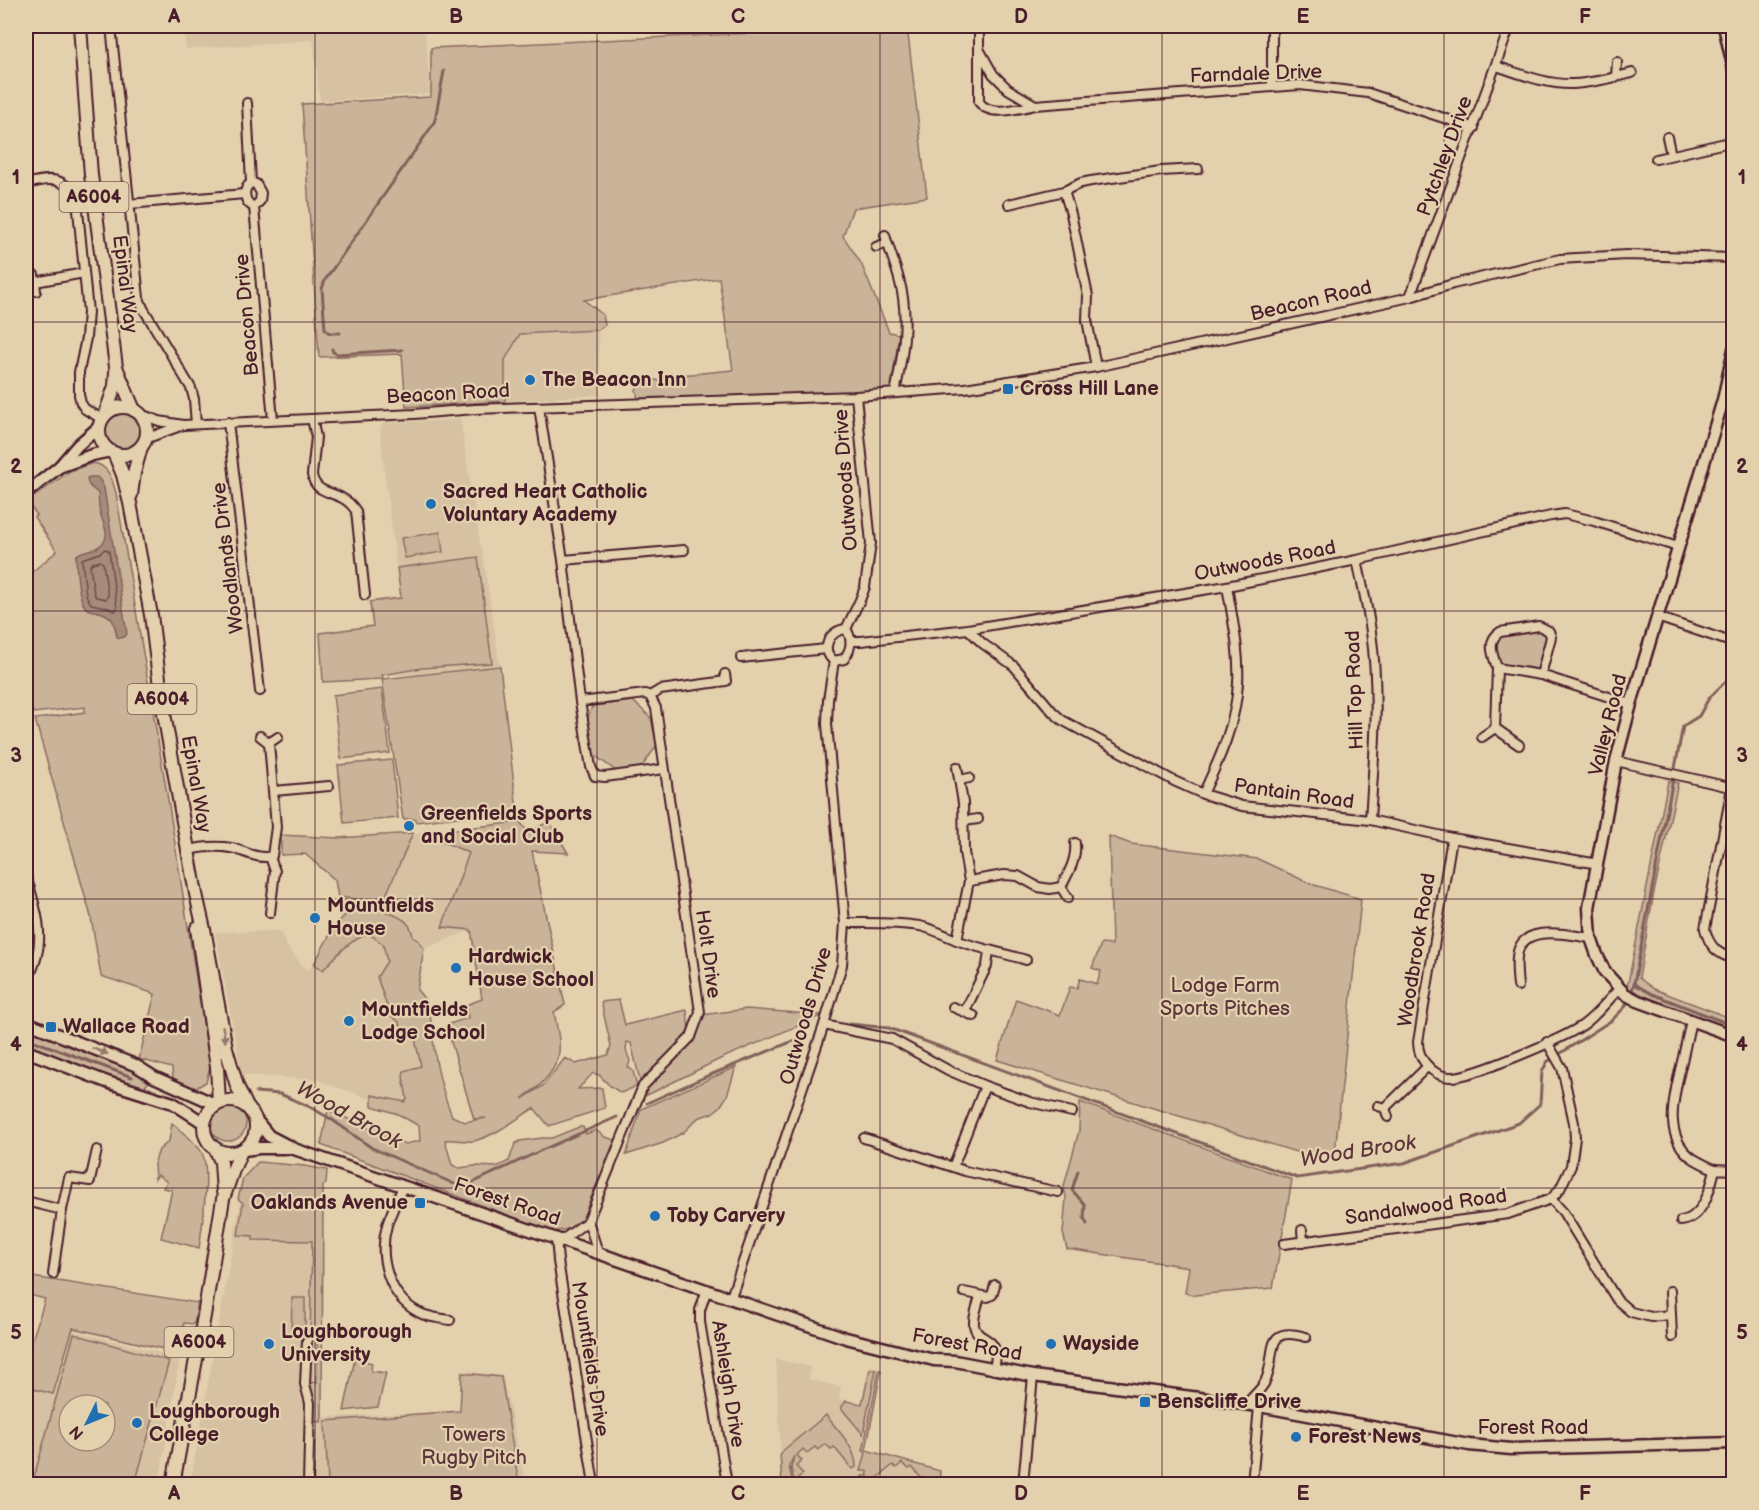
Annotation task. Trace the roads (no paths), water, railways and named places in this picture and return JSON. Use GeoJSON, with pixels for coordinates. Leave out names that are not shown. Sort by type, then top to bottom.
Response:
{"type":"FeatureCollection","features":[{"type":"Feature","properties":{"kind":"main road","name":"Epinal Way"},"geometry":{"type":"LineString","coordinates":[[80,26],[91,175],[116,368],[115,386],[102,421]]}},
{"type":"Feature","properties":{"kind":"main road","name":"Epinal Way"},"geometry":{"type":"LineString","coordinates":[[116,368],[137,412]]}},
{"type":"Feature","properties":{"kind":"main road"},"geometry":{"type":"LineString","coordinates":[[122,407],[137,412],[146,426],[143,443],[137,451],[126,455],[112,452],[102,443],[99,432],[102,421],[109,412],[122,407]]}},
{"type":"Feature","properties":{"kind":"main road","name":"Epinal Way"},"geometry":{"type":"LineString","coordinates":[[130,503],[134,473],[143,443]]}},
{"type":"Feature","properties":{"kind":"main road","name":"Epinal Way"},"geometry":{"type":"LineString","coordinates":[[112,452],[123,475],[130,503],[151,615],[162,702],[188,850],[226,1048],[237,1086],[247,1107]]}},
{"type":"Feature","properties":{"kind":"main road","name":"Epinal Way"},"geometry":{"type":"LineString","coordinates":[[196,894],[197,934],[217,1067],[217,1104]]}},
{"type":"Feature","properties":{"kind":"main road"},"geometry":{"type":"LineString","coordinates":[[204,1123],[207,1114],[217,1104],[233,1100],[247,1107]]}},
{"type":"Feature","properties":{"kind":"main road","name":"A6004"},"geometry":{"type":"LineString","coordinates":[[173,1485],[223,1199],[233,1170],[243,1150],[254,1137],[257,1128],[256,1120],[247,1107]]}},
{"type":"Feature","properties":{"kind":"main road","name":"A6004"},"geometry":{"type":"LineString","coordinates":[[204,1123],[205,1135],[216,1150],[221,1162],[223,1199]]}},
{"type":"Feature","properties":{"kind":"main road"},"geometry":{"type":"LineString","coordinates":[[216,1150],[232,1153],[243,1150]]}},
{"type":"Feature","properties":{"kind":"street"},"geometry":{"type":"LineString","coordinates":[[111,26],[139,298],[190,388],[194,399],[196,424]]}},
{"type":"Feature","properties":{"kind":"street","name":"Farndale Drive"},"geometry":{"type":"LineString","coordinates":[[979,26],[980,102],[984,107],[995,110],[1300,85],[1368,93],[1474,128]]}},
{"type":"Feature","properties":{"kind":"street"},"geometry":{"type":"LineString","coordinates":[[1272,26],[1272,86]]}},
{"type":"Feature","properties":{"kind":"street","name":"Pytchley Drive"},"geometry":{"type":"LineString","coordinates":[[1410,297],[1510,26]]}},
{"type":"Feature","properties":{"kind":"street"},"geometry":{"type":"LineString","coordinates":[[1724,26],[1734,70]]}},
{"type":"Feature","properties":{"kind":"street","name":"Farndale Drive"},"geometry":{"type":"LineString","coordinates":[[979,49],[993,74],[1008,89],[1035,105]]}},
{"type":"Feature","properties":{"kind":"street"},"geometry":{"type":"LineString","coordinates":[[1616,77],[1617,62]]}},
{"type":"Feature","properties":{"kind":"street"},"geometry":{"type":"LineString","coordinates":[[1496,66],[1534,78],[1573,84],[1632,73]]}},
{"type":"Feature","properties":{"kind":"street","name":"Beacon Drive"},"geometry":{"type":"LineString","coordinates":[[247,103],[251,183],[256,184],[261,193],[260,201],[254,207]]}},
{"type":"Feature","properties":{"kind":"street"},"geometry":{"type":"LineString","coordinates":[[1667,137],[1671,154]]}},
{"type":"Feature","properties":{"kind":"street"},"geometry":{"type":"LineString","coordinates":[[1656,159],[1734,141]]}},
{"type":"Feature","properties":{"kind":"street"},"geometry":{"type":"LineString","coordinates":[[1009,204],[1064,191],[1091,181],[1152,172],[1190,173],[1198,169]]}},
{"type":"Feature","properties":{"kind":"street"},"geometry":{"type":"LineString","coordinates":[[26,183],[46,179],[64,183],[71,189],[77,200],[88,312],[79,372],[79,395],[85,409],[102,421],[58,467],[26,493]]}},
{"type":"Feature","properties":{"kind":"street"},"geometry":{"type":"LineString","coordinates":[[129,204],[245,194],[251,183]]}},
{"type":"Feature","properties":{"kind":"street"},"geometry":{"type":"LineString","coordinates":[[1064,191],[1088,296],[1087,320],[1096,367]]}},
{"type":"Feature","properties":{"kind":"street","name":"Beacon Drive"},"geometry":{"type":"LineString","coordinates":[[245,194],[247,203],[254,207]]}},
{"type":"Feature","properties":{"kind":"street","name":"Beacon Drive"},"geometry":{"type":"LineString","coordinates":[[254,207],[273,420]]}},
{"type":"Feature","properties":{"kind":"street"},"geometry":{"type":"LineString","coordinates":[[885,235],[899,279],[904,308],[903,352],[895,393]]}},
{"type":"Feature","properties":{"kind":"street"},"geometry":{"type":"LineString","coordinates":[[876,247],[887,243]]}},
{"type":"Feature","properties":{"kind":"street","name":"Beacon Road"},"geometry":{"type":"LineString","coordinates":[[137,412],[159,421],[183,425],[475,409],[856,396],[965,388],[1096,367],[1410,297],[1453,284],[1560,259],[1626,255],[1734,258]]}},
{"type":"Feature","properties":{"kind":"street"},"geometry":{"type":"LineString","coordinates":[[35,282],[84,273]]}},
{"type":"Feature","properties":{"kind":"street","name":"Valley Road"},"geometry":{"type":"LineString","coordinates":[[1734,349],[1723,400],[1630,704],[1616,761],[1589,908],[1591,939],[1596,954],[1605,972],[1622,991],[1638,1002],[1734,1036]]}},
{"type":"Feature","properties":{"kind":"street","name":"Outwoods Drive"},"geometry":{"type":"LineString","coordinates":[[826,649],[833,634],[846,629],[865,587],[870,543],[856,396]]}},
{"type":"Feature","properties":{"kind":"street"},"geometry":{"type":"LineString","coordinates":[[540,407],[563,560],[580,702],[592,773],[605,777],[664,769]]}},
{"type":"Feature","properties":{"kind":"street"},"geometry":{"type":"LineString","coordinates":[[312,419],[316,437],[313,481],[321,490],[351,503],[356,511],[364,595]]}},
{"type":"Feature","properties":{"kind":"street","name":"Woodlands Drive"},"geometry":{"type":"LineString","coordinates":[[228,422],[260,691]]}},
{"type":"Feature","properties":{"kind":"street","name":"Beacon Road"},"geometry":{"type":"LineString","coordinates":[[143,443],[183,425]]}},
{"type":"Feature","properties":{"kind":"street"},"geometry":{"type":"LineString","coordinates":[[58,467],[92,455],[112,452]]}},
{"type":"Feature","properties":{"kind":"street","name":"Outwoods Road"},"geometry":{"type":"LineString","coordinates":[[851,641],[968,629],[1227,586],[1565,514],[1678,547]]}},
{"type":"Feature","properties":{"kind":"street"},"geometry":{"type":"LineString","coordinates":[[563,560],[684,550]]}},
{"type":"Feature","properties":{"kind":"street","name":"Hill Top Road"},"geometry":{"type":"LineString","coordinates":[[1357,560],[1371,632],[1376,694],[1370,820]]}},
{"type":"Feature","properties":{"kind":"street"},"geometry":{"type":"LineString","coordinates":[[1203,794],[1228,737],[1238,683],[1234,629],[1227,586]]}},
{"type":"Feature","properties":{"kind":"street"},"geometry":{"type":"LineString","coordinates":[[1657,617],[1734,643]]}},
{"type":"Feature","properties":{"kind":"street"},"geometry":{"type":"LineString","coordinates":[[1495,728],[1497,669],[1491,642],[1496,634],[1539,626],[1549,631],[1551,637],[1541,675]]}},
{"type":"Feature","properties":{"kind":"street"},"geometry":{"type":"LineString","coordinates":[[741,658],[826,649],[827,654],[834,661],[844,659],[851,641],[846,629]]}},
{"type":"Feature","properties":{"kind":"street","name":"Pantain Road"},"geometry":{"type":"LineString","coordinates":[[968,629],[982,643],[1014,666],[1062,720],[1174,781],[1203,794],[1242,807],[1370,820],[1452,838],[1598,864]]}},
{"type":"Feature","properties":{"kind":"street","name":"Outwoods Drive"},"geometry":{"type":"LineString","coordinates":[[731,1297],[824,1025],[842,965],[845,923],[827,724],[834,661]]}},
{"type":"Feature","properties":{"kind":"street"},"geometry":{"type":"LineString","coordinates":[[1497,669],[1541,675],[1630,704]]}},
{"type":"Feature","properties":{"kind":"street"},"geometry":{"type":"LineString","coordinates":[[580,702],[639,694],[650,696],[660,690],[726,681],[725,674]]}},
{"type":"Feature","properties":{"kind":"street","name":"Holt Drive"},"geometry":{"type":"LineString","coordinates":[[588,1221],[643,1086],[691,1037],[700,1012],[656,708],[650,696]]}},
{"type":"Feature","properties":{"kind":"street"},"geometry":{"type":"LineString","coordinates":[[1482,737],[1495,728]]}},
{"type":"Feature","properties":{"kind":"street"},"geometry":{"type":"LineString","coordinates":[[1495,728],[1519,746]]}},
{"type":"Feature","properties":{"kind":"street"},"geometry":{"type":"LineString","coordinates":[[188,850],[230,848],[264,857],[273,856],[276,827],[269,743],[260,736]]}},
{"type":"Feature","properties":{"kind":"street"},"geometry":{"type":"LineString","coordinates":[[269,743],[278,737]]}},
{"type":"Feature","properties":{"kind":"street"},"geometry":{"type":"LineString","coordinates":[[1616,761],[1733,788],[1705,929],[1708,940],[1716,950],[1734,959]]}},
{"type":"Feature","properties":{"kind":"street"},"geometry":{"type":"LineString","coordinates":[[957,767],[964,820],[964,852],[969,881],[957,940]]}},
{"type":"Feature","properties":{"kind":"street"},"geometry":{"type":"LineString","coordinates":[[960,780],[969,778]]}},
{"type":"Feature","properties":{"kind":"street"},"geometry":{"type":"LineString","coordinates":[[274,791],[318,792],[329,786]]}},
{"type":"Feature","properties":{"kind":"street"},"geometry":{"type":"LineString","coordinates":[[964,820],[978,819]]}},
{"type":"Feature","properties":{"kind":"street","name":"Woodbrook Road"},"geometry":{"type":"LineString","coordinates":[[1428,1066],[1421,1057],[1418,1042],[1452,838]]}},
{"type":"Feature","properties":{"kind":"street"},"geometry":{"type":"LineString","coordinates":[[1061,887],[1076,851],[1075,843]]}},
{"type":"Feature","properties":{"kind":"street"},"geometry":{"type":"LineString","coordinates":[[270,857],[275,871],[270,913]]}},
{"type":"Feature","properties":{"kind":"street"},"geometry":{"type":"LineString","coordinates":[[969,881],[1004,875],[1018,876],[1038,887],[1050,889],[1061,887]]}},
{"type":"Feature","properties":{"kind":"street"},"geometry":{"type":"LineString","coordinates":[[26,878],[39,921],[40,934],[37,956],[26,986]]}},
{"type":"Feature","properties":{"kind":"street"},"geometry":{"type":"LineString","coordinates":[[1061,887],[1068,898]]}},
{"type":"Feature","properties":{"kind":"street"},"geometry":{"type":"LineString","coordinates":[[845,923],[872,922],[921,926],[989,951],[1026,960]]}},
{"type":"Feature","properties":{"kind":"street"},"geometry":{"type":"LineString","coordinates":[[1518,986],[1517,955],[1520,946],[1529,937],[1546,932],[1591,939]]}},
{"type":"Feature","properties":{"kind":"street"},"geometry":{"type":"LineString","coordinates":[[965,1011],[987,966],[989,951]]}},
{"type":"Feature","properties":{"kind":"street"},"geometry":{"type":"LineString","coordinates":[[1388,1116],[1382,1107],[1428,1066],[1449,1077],[1461,1076],[1523,1053],[1582,1025],[1622,991]]}},
{"type":"Feature","properties":{"kind":"street"},"geometry":{"type":"LineString","coordinates":[[953,1007],[974,1016]]}},
{"type":"Feature","properties":{"kind":"street"},"geometry":{"type":"LineString","coordinates":[[1691,1021],[1673,1103],[1676,1136],[1681,1146],[1696,1160],[1715,1169],[1734,1170]]}},
{"type":"Feature","properties":{"kind":"street"},"geometry":{"type":"LineString","coordinates":[[26,1022],[135,1065],[154,1077],[217,1104]]}},
{"type":"Feature","properties":{"kind":"street"},"geometry":{"type":"LineString","coordinates":[[824,1025],[892,1039],[948,1070],[985,1086],[1060,1113],[1072,1112]]}},
{"type":"Feature","properties":{"kind":"street"},"geometry":{"type":"LineString","coordinates":[[1547,1042],[1559,1059],[1566,1081],[1575,1138],[1571,1166],[1560,1189],[1551,1199],[1563,1212],[1617,1300],[1631,1312],[1651,1317],[1670,1315]]}},
{"type":"Feature","properties":{"kind":"street"},"geometry":{"type":"LineString","coordinates":[[26,1051],[107,1082],[173,1103],[204,1123]]}},
{"type":"Feature","properties":{"kind":"street"},"geometry":{"type":"LineString","coordinates":[[953,1167],[985,1086]]}},
{"type":"Feature","properties":{"kind":"street","name":"Forest Road"},"geometry":{"type":"LineString","coordinates":[[256,1120],[269,1136],[294,1149],[846,1338],[934,1360],[955,1361],[1033,1376],[1259,1406],[1469,1446],[1511,1449],[1734,1443]]}},
{"type":"Feature","properties":{"kind":"street"},"geometry":{"type":"LineString","coordinates":[[867,1143],[953,1167],[1058,1192]]}},
{"type":"Feature","properties":{"kind":"street","name":"Forest Road"},"geometry":{"type":"LineString","coordinates":[[243,1150],[294,1149]]}},
{"type":"Feature","properties":{"kind":"street"},"geometry":{"type":"LineString","coordinates":[[53,1274],[69,1178],[90,1181],[97,1150]]}},
{"type":"Feature","properties":{"kind":"street"},"geometry":{"type":"LineString","coordinates":[[1687,1222],[1706,1199],[1715,1169]]}},
{"type":"Feature","properties":{"kind":"street"},"geometry":{"type":"LineString","coordinates":[[403,1186],[387,1225],[383,1257],[391,1283],[408,1305],[419,1313],[450,1320]]}},
{"type":"Feature","properties":{"kind":"street"},"geometry":{"type":"LineString","coordinates":[[1047,1198],[1048,1189]]}},
{"type":"Feature","properties":{"kind":"street","name":"Sandalwood Road"},"geometry":{"type":"LineString","coordinates":[[1284,1245],[1508,1214],[1551,1199]]}},
{"type":"Feature","properties":{"kind":"street"},"geometry":{"type":"LineString","coordinates":[[26,1201],[62,1210]]}},
{"type":"Feature","properties":{"kind":"street"},"geometry":{"type":"LineString","coordinates":[[559,1239],[588,1221],[598,1252]]}},
{"type":"Feature","properties":{"kind":"street"},"geometry":{"type":"LineString","coordinates":[[1302,1230],[1304,1242]]}},
{"type":"Feature","properties":{"kind":"street","name":"Mountfields Drive"},"geometry":{"type":"LineString","coordinates":[[559,1239],[558,1261],[594,1485]]}},
{"type":"Feature","properties":{"kind":"street"},"geometry":{"type":"LineString","coordinates":[[964,1292],[988,1297],[992,1295],[995,1285]]}},
{"type":"Feature","properties":{"kind":"street","name":"Ashleigh Drive"},"geometry":{"type":"LineString","coordinates":[[707,1289],[700,1310],[700,1322],[727,1485]]}},
{"type":"Feature","properties":{"kind":"street"},"geometry":{"type":"LineString","coordinates":[[1670,1291],[1672,1336]]}},
{"type":"Feature","properties":{"kind":"street"},"geometry":{"type":"LineString","coordinates":[[980,1296],[974,1325],[976,1332],[990,1341],[995,1349],[994,1370]]}},
{"type":"Feature","properties":{"kind":"street"},"geometry":{"type":"LineString","coordinates":[[1246,1404],[1264,1384],[1275,1340],[1282,1334],[1288,1333],[1306,1337]]}},
{"type":"Feature","properties":{"kind":"street"},"geometry":{"type":"LineString","coordinates":[[307,1341],[305,1384],[310,1403],[308,1485]]}},
{"type":"Feature","properties":{"kind":"street"},"geometry":{"type":"LineString","coordinates":[[1023,1485],[1033,1376]]}},
{"type":"Feature","properties":{"kind":"street"},"geometry":{"type":"LineString","coordinates":[[1252,1485],[1259,1406]]}},
{"type":"Feature","properties":{"kind":"water"},"geometry":{"type":"Polygon","coordinates":[[[90,477],[97,477],[104,488],[127,634],[120,638],[117,637],[112,619],[86,608],[79,591],[76,556],[81,552],[98,547],[103,543],[106,535],[99,510],[98,493],[87,481],[90,477]]]}},
{"type":"Feature","properties":{"kind":"waterway"},"geometry":{"type":"LineString","coordinates":[[340,333],[329,333],[325,329],[322,289],[325,280],[432,126],[444,71]]}},
{"type":"Feature","properties":{"kind":"waterway"},"geometry":{"type":"LineString","coordinates":[[332,349],[337,354],[402,350]]}},
{"type":"Feature","properties":{"kind":"waterway"},"geometry":{"type":"LineString","coordinates":[[1634,984],[1683,726],[1699,716],[1709,698],[1734,673]]}},
{"type":"Feature","properties":{"kind":"waterway","name":"Wood Brook"},"geometry":{"type":"LineString","coordinates":[[1631,993],[1634,984],[1652,994],[1734,1026]]}},
{"type":"Feature","properties":{"kind":"waterway","name":"Wood Brook"},"geometry":{"type":"LineString","coordinates":[[850,1024],[889,1028],[1297,1178],[1404,1163],[1519,1123],[1540,1104],[1542,1072],[1547,1062],[1612,1020],[1625,1007],[1629,999]]}},
{"type":"Feature","properties":{"kind":"waterway","name":"Wood Brook"},"geometry":{"type":"LineString","coordinates":[[647,1103],[803,1037]]}},
{"type":"Feature","properties":{"kind":"waterway","name":"Wood Brook"},"geometry":{"type":"LineString","coordinates":[[26,1038],[132,1077]]}},
{"type":"Feature","properties":{"kind":"waterway","name":"Wood Brook"},"geometry":{"type":"LineString","coordinates":[[256,1092],[280,1094],[308,1106],[372,1148],[459,1186]]}},
{"type":"Feature","properties":{"kind":"waterway","name":"Wood Brook"},"geometry":{"type":"LineString","coordinates":[[468,1185],[617,1117]]}},
{"type":"Feature","properties":{"kind":"waterway"},"geometry":{"type":"LineString","coordinates":[[1078,1171],[1072,1190],[1085,1205],[1084,1218],[1087,1224]]}},
{"type":"Feature","properties":{"kind":"place","name":"The Beacon Inn"},"geometry":{"type":"Point","coordinates":[530,380]}},
{"type":"Feature","properties":{"kind":"place","name":"Cross Hill Lane"},"geometry":{"type":"Point","coordinates":[1008,389]}},
{"type":"Feature","properties":{"kind":"place","name":"Sacred Heart Catholic Voluntary Academy"},"geometry":{"type":"Point","coordinates":[431,504]}},
{"type":"Feature","properties":{"kind":"place","name":"Greenfields Sports and Social Club"},"geometry":{"type":"Point","coordinates":[409,826]}},
{"type":"Feature","properties":{"kind":"place","name":"Mountfields House"},"geometry":{"type":"Point","coordinates":[315,918]}},
{"type":"Feature","properties":{"kind":"place","name":"Hardwick House School"},"geometry":{"type":"Point","coordinates":[456,968]}},
{"type":"Feature","properties":{"kind":"place","name":"Mountfields Lodge School"},"geometry":{"type":"Point","coordinates":[349,1021]}},
{"type":"Feature","properties":{"kind":"place","name":"Wallace Road"},"geometry":{"type":"Point","coordinates":[51,1027]}},
{"type":"Feature","properties":{"kind":"place","name":"Oaklands Avenue"},"geometry":{"type":"Point","coordinates":[420,1203]}},
{"type":"Feature","properties":{"kind":"place","name":"Toby Carvery"},"geometry":{"type":"Point","coordinates":[655,1216]}},
{"type":"Feature","properties":{"kind":"place","name":"Loughborough University"},"geometry":{"type":"Point","coordinates":[269,1344]}},
{"type":"Feature","properties":{"kind":"place","name":"Wayside"},"geometry":{"type":"Point","coordinates":[1051,1344]}},
{"type":"Feature","properties":{"kind":"place","name":"Benscliffe Drive"},"geometry":{"type":"Point","coordinates":[1145,1402]}},
{"type":"Feature","properties":{"kind":"place","name":"Loughborough College"},"geometry":{"type":"Point","coordinates":[137,1423]}},
{"type":"Feature","properties":{"kind":"place","name":"Forest News"},"geometry":{"type":"Point","coordinates":[1296,1437]}},
{"type":"Feature","properties":{"kind":"park label","name":"Lodge Farm Sports Pitches"},"geometry":{"type":"Point","coordinates":[1225,998]}},
{"type":"Feature","properties":{"kind":"park label","name":"Towers Rugby Pitch"},"geometry":{"type":"Point","coordinates":[474,1446]}}]}
